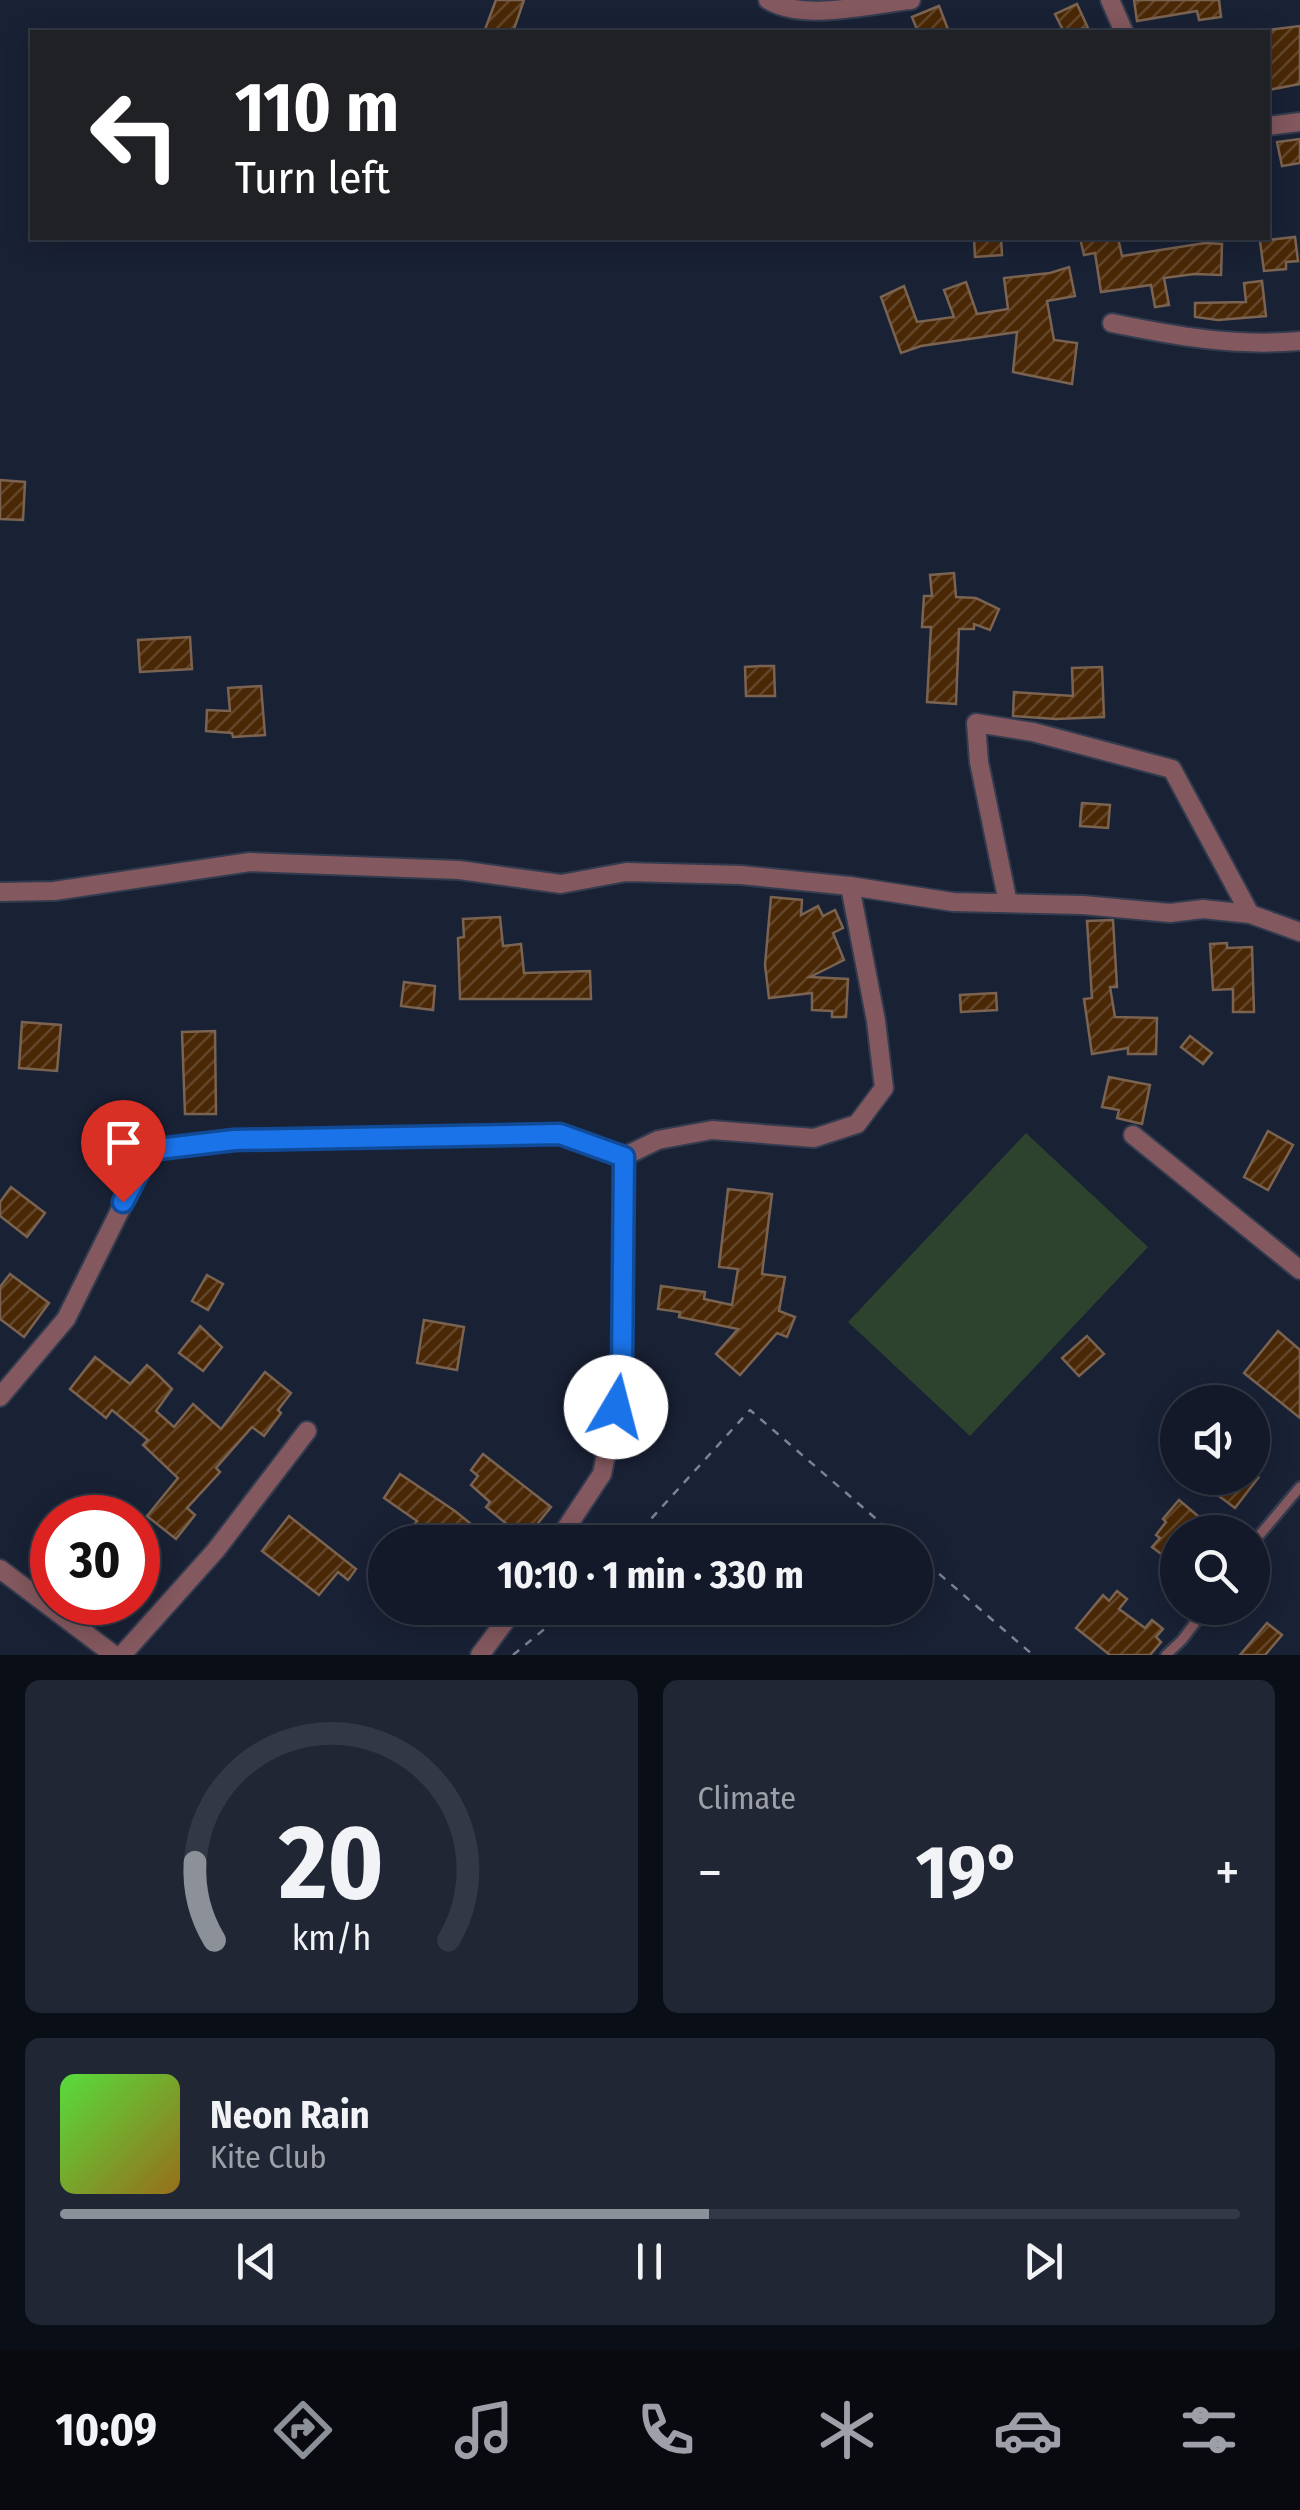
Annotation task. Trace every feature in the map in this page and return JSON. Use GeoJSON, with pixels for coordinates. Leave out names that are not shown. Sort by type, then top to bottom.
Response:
{"type":"FeatureCollection","features":[{"type":"Feature","properties":{"kind":"street"},"geometry":{"type":"LineString","coordinates":[[768,0],[781,8],[808,13],[911,0]]}},
{"type":"Feature","properties":{"kind":"street"},"geometry":{"type":"LineString","coordinates":[[1110,0],[1123,30]]}},
{"type":"Feature","properties":{"kind":"street"},"geometry":{"type":"LineString","coordinates":[[1270,126],[1300,122]]}},
{"type":"Feature","properties":{"kind":"street"},"geometry":{"type":"LineString","coordinates":[[1112,323],[1240,344],[1300,341]]}},
{"type":"Feature","properties":{"kind":"street"},"geometry":{"type":"LineString","coordinates":[[1008,903],[979,762],[976,723],[1032,732],[1172,769],[1250,914]]}},
{"type":"Feature","properties":{"kind":"street"},"geometry":{"type":"LineString","coordinates":[[0,892],[54,891],[250,862],[458,870],[560,884],[626,872],[741,875],[954,902],[1083,905],[1170,914],[1203,909],[1250,914],[1300,932]]}},
{"type":"Feature","properties":{"kind":"street"},"geometry":{"type":"LineString","coordinates":[[0,1396],[66,1319],[150,1150],[234,1140],[560,1134],[624,1157],[658,1140],[712,1130],[814,1138],[858,1124],[884,1088],[876,1021],[850,886]]}},
{"type":"Feature","properties":{"kind":"street"},"geometry":{"type":"LineString","coordinates":[[1133,1135],[1300,1270]]}},
{"type":"Feature","properties":{"kind":"street"},"geometry":{"type":"LineString","coordinates":[[569,1525],[602,1474],[622,1374],[624,1157]]}},
{"type":"Feature","properties":{"kind":"street"},"geometry":{"type":"LineString","coordinates":[[122,1655],[216,1550],[307,1431]]}},
{"type":"Feature","properties":{"kind":"street"},"geometry":{"type":"LineString","coordinates":[[0,1569],[114,1655]]}},
{"type":"Feature","properties":{"kind":"street"},"geometry":{"type":"LineString","coordinates":[[480,1655],[502,1625]]}},
{"type":"Feature","properties":{"kind":"lane"},"geometry":{"type":"LineString","coordinates":[[1270,1523],[1300,1487]]}},
{"type":"Feature","properties":{"kind":"lane"},"geometry":{"type":"LineString","coordinates":[[1166,1655],[1193,1625]]}},
{"type":"Feature","properties":{"kind":"lane"},"geometry":{"type":"LineString","coordinates":[[1182,1640],[1183,1655]]}},
{"type":"Feature","properties":{"kind":"path"},"geometry":{"type":"LineString","coordinates":[[645,1525],[750,1410],[883,1525]]}},
{"type":"Feature","properties":{"kind":"path"},"geometry":{"type":"LineString","coordinates":[[933,1569],[1032,1655]]}},
{"type":"Feature","properties":{"kind":"path"},"geometry":{"type":"LineString","coordinates":[[513,1655],[549,1625]]}},
{"type":"Feature","properties":{"kind":"green space"},"geometry":{"type":"Polygon","coordinates":[[[1026,1133],[1148,1247],[970,1436],[848,1322],[1026,1133]]]}},
{"type":"Feature","properties":{"kind":"building"},"geometry":{"type":"Polygon","coordinates":[[[496,0],[524,0],[514,30],[485,30],[496,0]]]}},
{"type":"Feature","properties":{"kind":"building"},"geometry":{"type":"Polygon","coordinates":[[[1134,0],[1219,0],[1221,17],[1199,20],[1197,11],[1137,21],[1134,0]]]}},
{"type":"Feature","properties":{"kind":"building"},"geometry":{"type":"Polygon","coordinates":[[[1077,4],[1088,28],[1063,30],[1055,14],[1077,4]]]}},
{"type":"Feature","properties":{"kind":"building"},"geometry":{"type":"Polygon","coordinates":[[[939,6],[948,30],[917,30],[912,17],[939,6]]]}},
{"type":"Feature","properties":{"kind":"building"},"geometry":{"type":"Polygon","coordinates":[[[1300,26],[1300,84],[1270,90],[1268,30],[1300,26]]]}},
{"type":"Feature","properties":{"kind":"building"},"geometry":{"type":"Polygon","coordinates":[[[1300,139],[1300,163],[1282,166],[1277,142],[1300,139]]]}},
{"type":"Feature","properties":{"kind":"building"},"geometry":{"type":"Polygon","coordinates":[[[1295,237],[1298,261],[1286,262],[1286,269],[1264,271],[1260,241],[1295,237]]]}},
{"type":"Feature","properties":{"kind":"building"},"geometry":{"type":"Polygon","coordinates":[[[974,240],[1001,240],[1002,255],[975,257],[974,240]]]}},
{"type":"Feature","properties":{"kind":"building"},"geometry":{"type":"Polygon","coordinates":[[[1080,240],[1118,240],[1122,256],[1205,243],[1222,244],[1221,275],[1164,278],[1169,305],[1155,307],[1151,285],[1101,292],[1095,253],[1084,255],[1080,240]]]}},
{"type":"Feature","properties":{"kind":"building"},"geometry":{"type":"Polygon","coordinates":[[[1069,267],[1075,296],[1047,301],[1054,340],[1077,343],[1072,384],[1013,372],[1017,332],[921,346],[901,353],[881,297],[904,286],[917,322],[954,317],[944,290],[966,282],[977,314],[1008,309],[1004,278],[1069,267]]]}},
{"type":"Feature","properties":{"kind":"building"},"geometry":{"type":"Polygon","coordinates":[[[1262,281],[1266,316],[1218,320],[1195,317],[1195,303],[1246,302],[1244,283],[1262,281]]]}},
{"type":"Feature","properties":{"kind":"building"},"geometry":{"type":"Polygon","coordinates":[[[0,480],[25,482],[23,520],[0,519],[0,480]]]}},
{"type":"Feature","properties":{"kind":"building"},"geometry":{"type":"Polygon","coordinates":[[[954,573],[956,597],[976,598],[999,609],[990,630],[974,624],[974,629],[959,629],[956,704],[927,702],[931,627],[922,627],[924,596],[932,596],[930,575],[954,573]]]}},
{"type":"Feature","properties":{"kind":"building"},"geometry":{"type":"Polygon","coordinates":[[[190,637],[192,669],[140,672],[138,640],[190,637]]]}},
{"type":"Feature","properties":{"kind":"building"},"geometry":{"type":"Polygon","coordinates":[[[774,666],[775,696],[746,696],[745,667],[774,666]]]}},
{"type":"Feature","properties":{"kind":"building"},"geometry":{"type":"Polygon","coordinates":[[[1102,667],[1104,717],[1013,716],[1014,692],[1073,696],[1072,668],[1102,667]]]}},
{"type":"Feature","properties":{"kind":"building"},"geometry":{"type":"Polygon","coordinates":[[[261,686],[265,735],[233,737],[232,733],[206,731],[207,710],[230,711],[228,688],[261,686]]]}},
{"type":"Feature","properties":{"kind":"building"},"geometry":{"type":"Polygon","coordinates":[[[1082,803],[1110,805],[1108,828],[1080,826],[1082,803]]]}},
{"type":"Feature","properties":{"kind":"building"},"geometry":{"type":"Polygon","coordinates":[[[771,897],[802,900],[801,915],[818,906],[823,916],[835,910],[843,928],[833,933],[844,960],[810,977],[848,979],[846,1017],[832,1017],[832,1011],[812,1010],[812,993],[769,998],[765,965],[771,897]]]}},
{"type":"Feature","properties":{"kind":"building"},"geometry":{"type":"Polygon","coordinates":[[[500,917],[503,946],[521,944],[524,973],[590,971],[591,999],[460,999],[458,938],[464,937],[463,919],[500,917]]]}},
{"type":"Feature","properties":{"kind":"building"},"geometry":{"type":"Polygon","coordinates":[[[1113,920],[1117,987],[1110,987],[1115,1017],[1157,1018],[1156,1054],[1128,1054],[1128,1048],[1092,1054],[1084,999],[1092,998],[1087,921],[1113,920]]]}},
{"type":"Feature","properties":{"kind":"building"},"geometry":{"type":"Polygon","coordinates":[[[1227,943],[1227,948],[1252,947],[1254,1012],[1233,1012],[1233,989],[1213,990],[1210,944],[1227,943]]]}},
{"type":"Feature","properties":{"kind":"building"},"geometry":{"type":"Polygon","coordinates":[[[404,982],[435,986],[433,1010],[401,1006],[404,982]]]}},
{"type":"Feature","properties":{"kind":"building"},"geometry":{"type":"Polygon","coordinates":[[[996,993],[997,1010],[961,1012],[960,995],[996,993]]]}},
{"type":"Feature","properties":{"kind":"building"},"geometry":{"type":"Polygon","coordinates":[[[22,1022],[61,1025],[57,1071],[19,1068],[22,1022]]]}},
{"type":"Feature","properties":{"kind":"building"},"geometry":{"type":"Polygon","coordinates":[[[215,1031],[216,1114],[185,1114],[182,1032],[215,1031]]]}},
{"type":"Feature","properties":{"kind":"building"},"geometry":{"type":"Polygon","coordinates":[[[1190,1036],[1212,1053],[1203,1064],[1181,1047],[1190,1036]]]}},
{"type":"Feature","properties":{"kind":"building"},"geometry":{"type":"Polygon","coordinates":[[[1109,1077],[1150,1085],[1142,1124],[1117,1118],[1119,1110],[1102,1107],[1109,1077]]]}},
{"type":"Feature","properties":{"kind":"building"},"geometry":{"type":"Polygon","coordinates":[[[1268,1131],[1293,1145],[1268,1190],[1244,1177],[1268,1131]]]}},
{"type":"Feature","properties":{"kind":"building"},"geometry":{"type":"Polygon","coordinates":[[[11,1187],[45,1213],[27,1237],[0,1216],[0,1202],[11,1187]]]}},
{"type":"Feature","properties":{"kind":"building"},"geometry":{"type":"Polygon","coordinates":[[[728,1189],[772,1194],[762,1274],[785,1277],[779,1311],[795,1317],[787,1337],[777,1333],[740,1375],[716,1354],[738,1329],[658,1309],[661,1286],[705,1292],[704,1299],[732,1305],[738,1269],[719,1267],[728,1189]]]}},
{"type":"Feature","properties":{"kind":"building"},"geometry":{"type":"Polygon","coordinates":[[[10,1274],[49,1303],[24,1337],[0,1319],[0,1287],[10,1274]]]}},
{"type":"Feature","properties":{"kind":"building"},"geometry":{"type":"Polygon","coordinates":[[[207,1275],[223,1284],[208,1310],[192,1301],[207,1275]]]}},
{"type":"Feature","properties":{"kind":"building"},"geometry":{"type":"Polygon","coordinates":[[[424,1320],[464,1327],[457,1370],[417,1363],[424,1320]]]}},
{"type":"Feature","properties":{"kind":"building"},"geometry":{"type":"Polygon","coordinates":[[[200,1326],[222,1347],[203,1371],[179,1353],[200,1326]]]}},
{"type":"Feature","properties":{"kind":"building"},"geometry":{"type":"Polygon","coordinates":[[[1278,1331],[1300,1350],[1300,1418],[1270,1394],[1270,1385],[1259,1385],[1244,1373],[1278,1331]]]}},
{"type":"Feature","properties":{"kind":"building"},"geometry":{"type":"Polygon","coordinates":[[[1087,1336],[1104,1354],[1079,1376],[1062,1358],[1087,1336]]]}},
{"type":"Feature","properties":{"kind":"building"},"geometry":{"type":"Polygon","coordinates":[[[95,1357],[130,1384],[147,1365],[172,1389],[156,1411],[174,1427],[193,1404],[221,1429],[265,1372],[291,1393],[264,1436],[252,1427],[216,1468],[220,1472],[187,1508],[195,1515],[176,1539],[160,1526],[160,1500],[178,1478],[143,1445],[148,1440],[112,1410],[106,1418],[70,1389],[95,1357]]]}},
{"type":"Feature","properties":{"kind":"building"},"geometry":{"type":"Polygon","coordinates":[[[483,1454],[551,1507],[536,1525],[508,1525],[486,1507],[490,1502],[471,1485],[478,1476],[471,1470],[483,1454]]]}},
{"type":"Feature","properties":{"kind":"building"},"geometry":{"type":"Polygon","coordinates":[[[400,1474],[472,1525],[414,1525],[417,1521],[384,1498],[400,1474]]]}},
{"type":"Feature","properties":{"kind":"building"},"geometry":{"type":"Polygon","coordinates":[[[1218,1495],[1245,1495],[1235,1508],[1218,1495]]]}},
{"type":"Feature","properties":{"kind":"building"},"geometry":{"type":"Polygon","coordinates":[[[1179,1500],[1197,1515],[1166,1515],[1179,1500]]]}},
{"type":"Feature","properties":{"kind":"building"},"geometry":{"type":"Polygon","coordinates":[[[289,1516],[356,1569],[348,1580],[338,1572],[319,1595],[262,1551],[289,1516]]]}},
{"type":"Feature","properties":{"kind":"building"},"geometry":{"type":"Polygon","coordinates":[[[1117,1591],[1127,1599],[1119,1609],[1145,1628],[1152,1620],[1163,1629],[1156,1637],[1161,1642],[1150,1655],[1110,1655],[1076,1628],[1103,1595],[1109,1601],[1117,1591]]]}},
{"type":"Feature","properties":{"kind":"building"},"geometry":{"type":"Polygon","coordinates":[[[1265,1625],[1282,1635],[1265,1655],[1240,1655],[1265,1625]]]}},
{"type":"Feature","properties":{"kind":"route"},"geometry":{"type":"LineString","coordinates":[[123,1202],[150,1150],[234,1140],[560,1134],[624,1157],[622,1374],[616,1407]]}}]}
